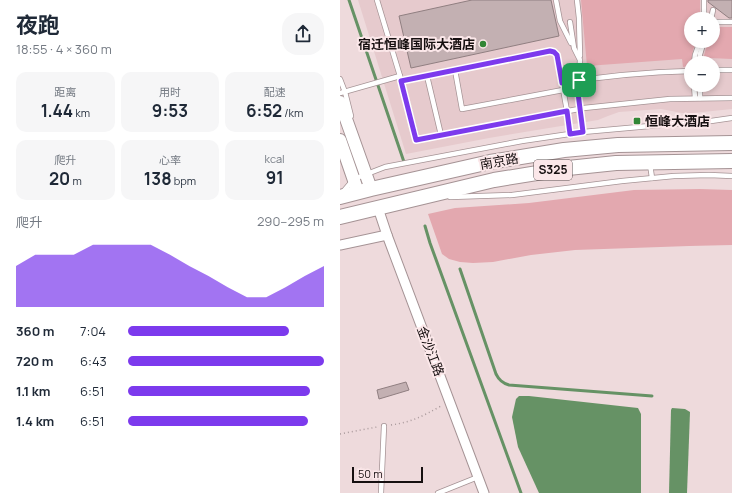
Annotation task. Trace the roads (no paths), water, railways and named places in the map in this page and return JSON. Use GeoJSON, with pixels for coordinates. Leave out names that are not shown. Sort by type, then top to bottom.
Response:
{"type":"FeatureCollection","features":[{"type":"Feature","properties":{"kind":"main road"},"geometry":{"type":"LineString","coordinates":[[342,96],[366,174],[361,187]]}},
{"type":"Feature","properties":{"kind":"main road"},"geometry":{"type":"LineString","coordinates":[[340,140],[361,187]]}},
{"type":"Feature","properties":{"kind":"main road","name":"南京路"},"geometry":{"type":"LineString","coordinates":[[340,196],[361,187],[490,162],[564,150],[618,146],[732,143]]}},
{"type":"Feature","properties":{"kind":"main road","name":"南京路"},"geometry":{"type":"LineString","coordinates":[[343,216],[494,180],[568,168],[616,163],[732,161]]}},
{"type":"Feature","properties":{"kind":"street","name":"金沙江路"},"geometry":{"type":"LineString","coordinates":[[378,208],[484,493]]}},
{"type":"Feature","properties":{"kind":"street"},"geometry":{"type":"LineString","coordinates":[[340,245],[387,235]]}},
{"type":"Feature","properties":{"kind":"lane"},"geometry":{"type":"LineString","coordinates":[[377,0],[401,78],[416,140],[580,109],[670,98],[732,98]]}},
{"type":"Feature","properties":{"kind":"lane"},"geometry":{"type":"LineString","coordinates":[[556,0],[560,22],[580,60]]}},
{"type":"Feature","properties":{"kind":"lane"},"geometry":{"type":"LineString","coordinates":[[577,0],[580,60],[578,93],[583,132]]}},
{"type":"Feature","properties":{"kind":"lane"},"geometry":{"type":"LineString","coordinates":[[704,0],[704,12]]}},
{"type":"Feature","properties":{"kind":"lane"},"geometry":{"type":"LineString","coordinates":[[570,22],[574,48]]}},
{"type":"Feature","properties":{"kind":"lane"},"geometry":{"type":"LineString","coordinates":[[720,22],[732,22]]}},
{"type":"Feature","properties":{"kind":"lane"},"geometry":{"type":"LineString","coordinates":[[340,79],[342,96],[364,86],[389,79],[427,76],[550,51],[557,55],[570,134]]}},
{"type":"Feature","properties":{"kind":"lane"},"geometry":{"type":"LineString","coordinates":[[455,70],[462,109],[563,90]]}},
{"type":"Feature","properties":{"kind":"lane"},"geometry":{"type":"LineString","coordinates":[[720,70],[732,70]]}},
{"type":"Feature","properties":{"kind":"lane"},"geometry":{"type":"LineString","coordinates":[[562,83],[645,73],[684,71]]}},
{"type":"Feature","properties":{"kind":"lane"},"geometry":{"type":"LineString","coordinates":[[427,76],[441,135]]}},
{"type":"Feature","properties":{"kind":"lane"},"geometry":{"type":"LineString","coordinates":[[696,92],[697,98]]}},
{"type":"Feature","properties":{"kind":"lane"},"geometry":{"type":"LineString","coordinates":[[697,98],[698,92]]}},
{"type":"Feature","properties":{"kind":"lane"},"geometry":{"type":"LineString","coordinates":[[366,174],[385,167],[522,141],[583,132],[703,122],[732,118]]}},
{"type":"Feature","properties":{"kind":"lane"},"geometry":{"type":"LineString","coordinates":[[340,154],[361,187]]}},
{"type":"Feature","properties":{"kind":"lane"},"geometry":{"type":"LineString","coordinates":[[650,163],[652,178]]}},
{"type":"Feature","properties":{"kind":"lane"},"geometry":{"type":"LineString","coordinates":[[422,197],[512,195],[674,176],[732,176]]}},
{"type":"Feature","properties":{"kind":"lane"},"geometry":{"type":"LineString","coordinates":[[381,493],[384,426]]}},
{"type":"Feature","properties":{"kind":"lane"},"geometry":{"type":"LineString","coordinates":[[438,493],[478,477]]}},
{"type":"Feature","properties":{"kind":"waterway"},"geometry":{"type":"LineString","coordinates":[[349,0],[404,162]]}},
{"type":"Feature","properties":{"kind":"waterway"},"geometry":{"type":"LineString","coordinates":[[425,226],[521,493]]}},
{"type":"Feature","properties":{"kind":"waterway"},"geometry":{"type":"LineString","coordinates":[[460,269],[496,374],[503,382],[509,385],[652,396]]}},
{"type":"Feature","properties":{"kind":"place","name":"宿迁恒峰国际大酒店"},"geometry":{"type":"Point","coordinates":[483,44]}},
{"type":"Feature","properties":{"kind":"place","name":"恒峰大酒店"},"geometry":{"type":"Point","coordinates":[637,121]}}]}
